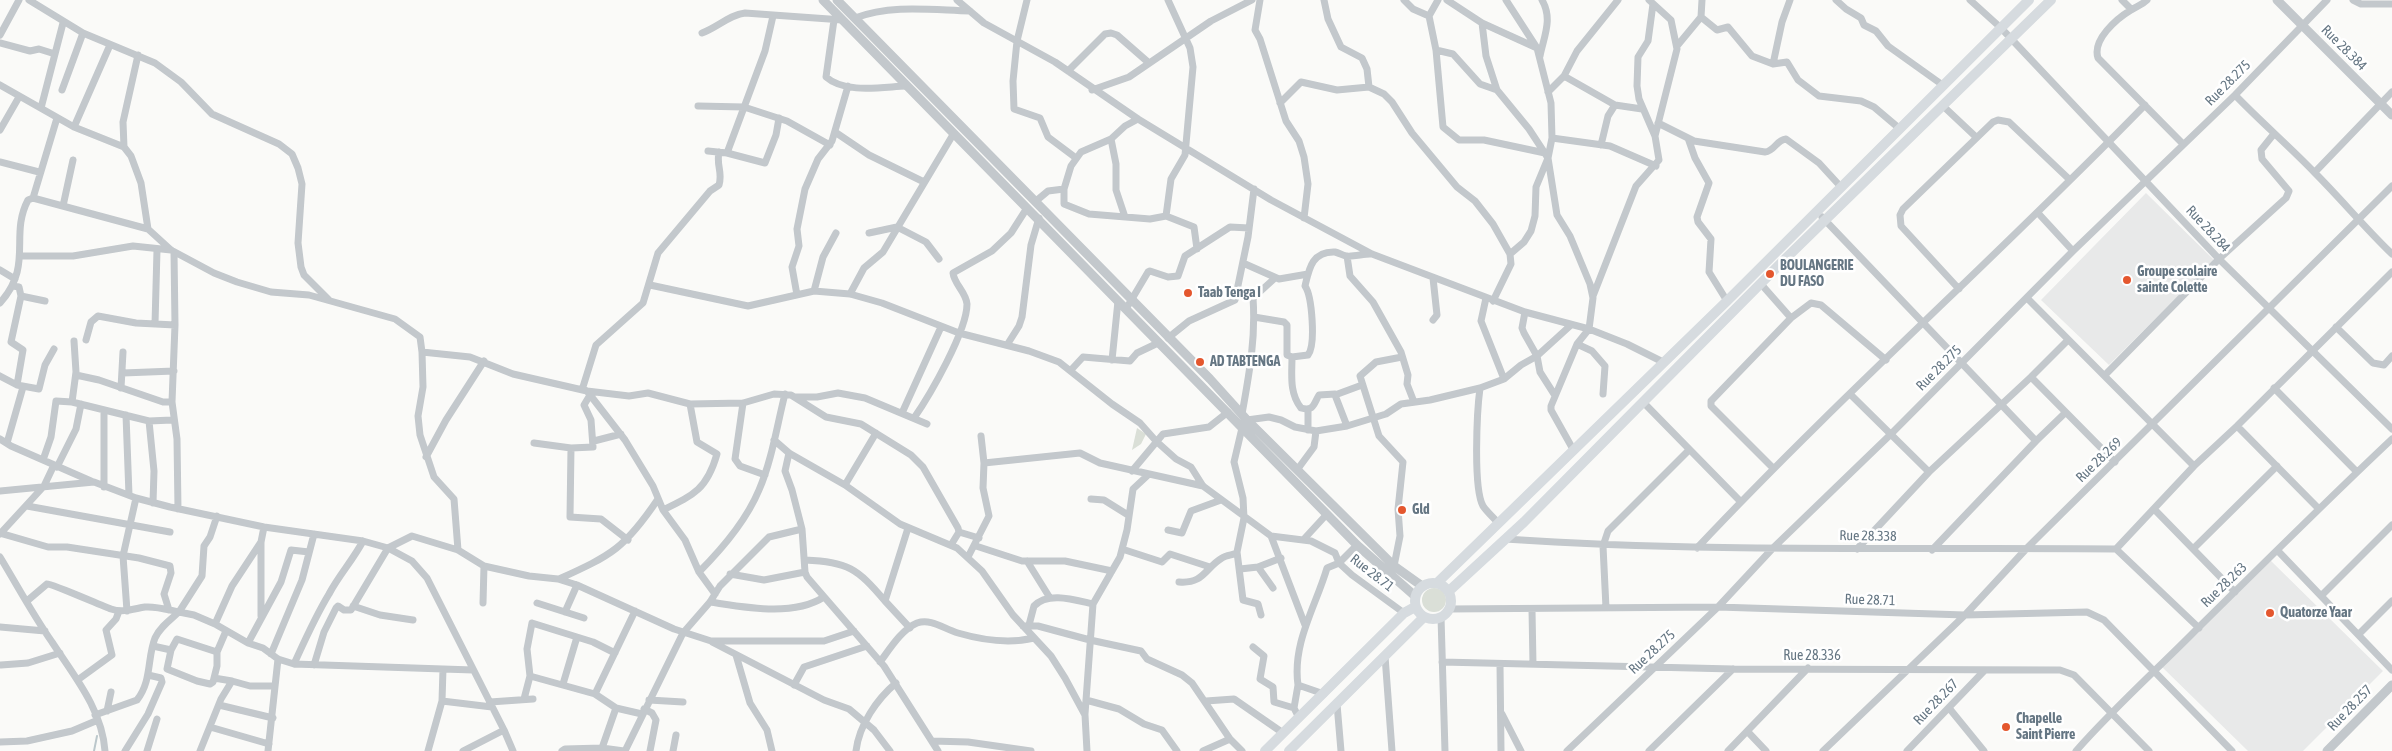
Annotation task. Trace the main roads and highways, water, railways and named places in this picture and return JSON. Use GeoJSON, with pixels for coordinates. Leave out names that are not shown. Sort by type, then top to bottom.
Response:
{"type":"FeatureCollection","features":[{"type":"Feature","properties":{"kind":"main road"},"geometry":{"type":"LineString","coordinates":[[1265,751],[1283,733],[1296,713],[1324,694],[1415,602],[1422,586],[1437,582],[1574,451],[2030,0]]}},
{"type":"Feature","properties":{"kind":"main road"},"geometry":{"type":"LineString","coordinates":[[1449,591],[1505,539],[1760,284],[2051,0]]}},
{"type":"Feature","properties":{"kind":"main road"},"geometry":{"type":"LineString","coordinates":[[1415,602],[1424,617],[1433,619],[1441,617],[1449,609],[1451,600],[1449,591],[1437,582]]}},
{"type":"Feature","properties":{"kind":"main road"},"geometry":{"type":"LineString","coordinates":[[1289,751],[1424,617]]}},
{"type":"Feature","properties":{"kind":"waterway"},"geometry":{"type":"LineString","coordinates":[[94,751],[97,736]]}},
{"type":"Feature","properties":{"kind":"place","name":"BOULANGERIE DU FASO"},"geometry":{"type":"Point","coordinates":[1770,274]}},
{"type":"Feature","properties":{"kind":"place","name":"Groupe scolaire sainte Colette"},"geometry":{"type":"Point","coordinates":[2127,280]}},
{"type":"Feature","properties":{"kind":"place","name":"Taab Tenga I"},"geometry":{"type":"Point","coordinates":[1188,293]}},
{"type":"Feature","properties":{"kind":"place","name":"AD TABTENGA"},"geometry":{"type":"Point","coordinates":[1200,362]}},
{"type":"Feature","properties":{"kind":"place","name":"Gld"},"geometry":{"type":"Point","coordinates":[1402,510]}},
{"type":"Feature","properties":{"kind":"place","name":"Quatorze Yaar"},"geometry":{"type":"Point","coordinates":[2270,613]}},
{"type":"Feature","properties":{"kind":"place","name":"Chapelle Saint Pierre"},"geometry":{"type":"Point","coordinates":[2006,727]}}]}
